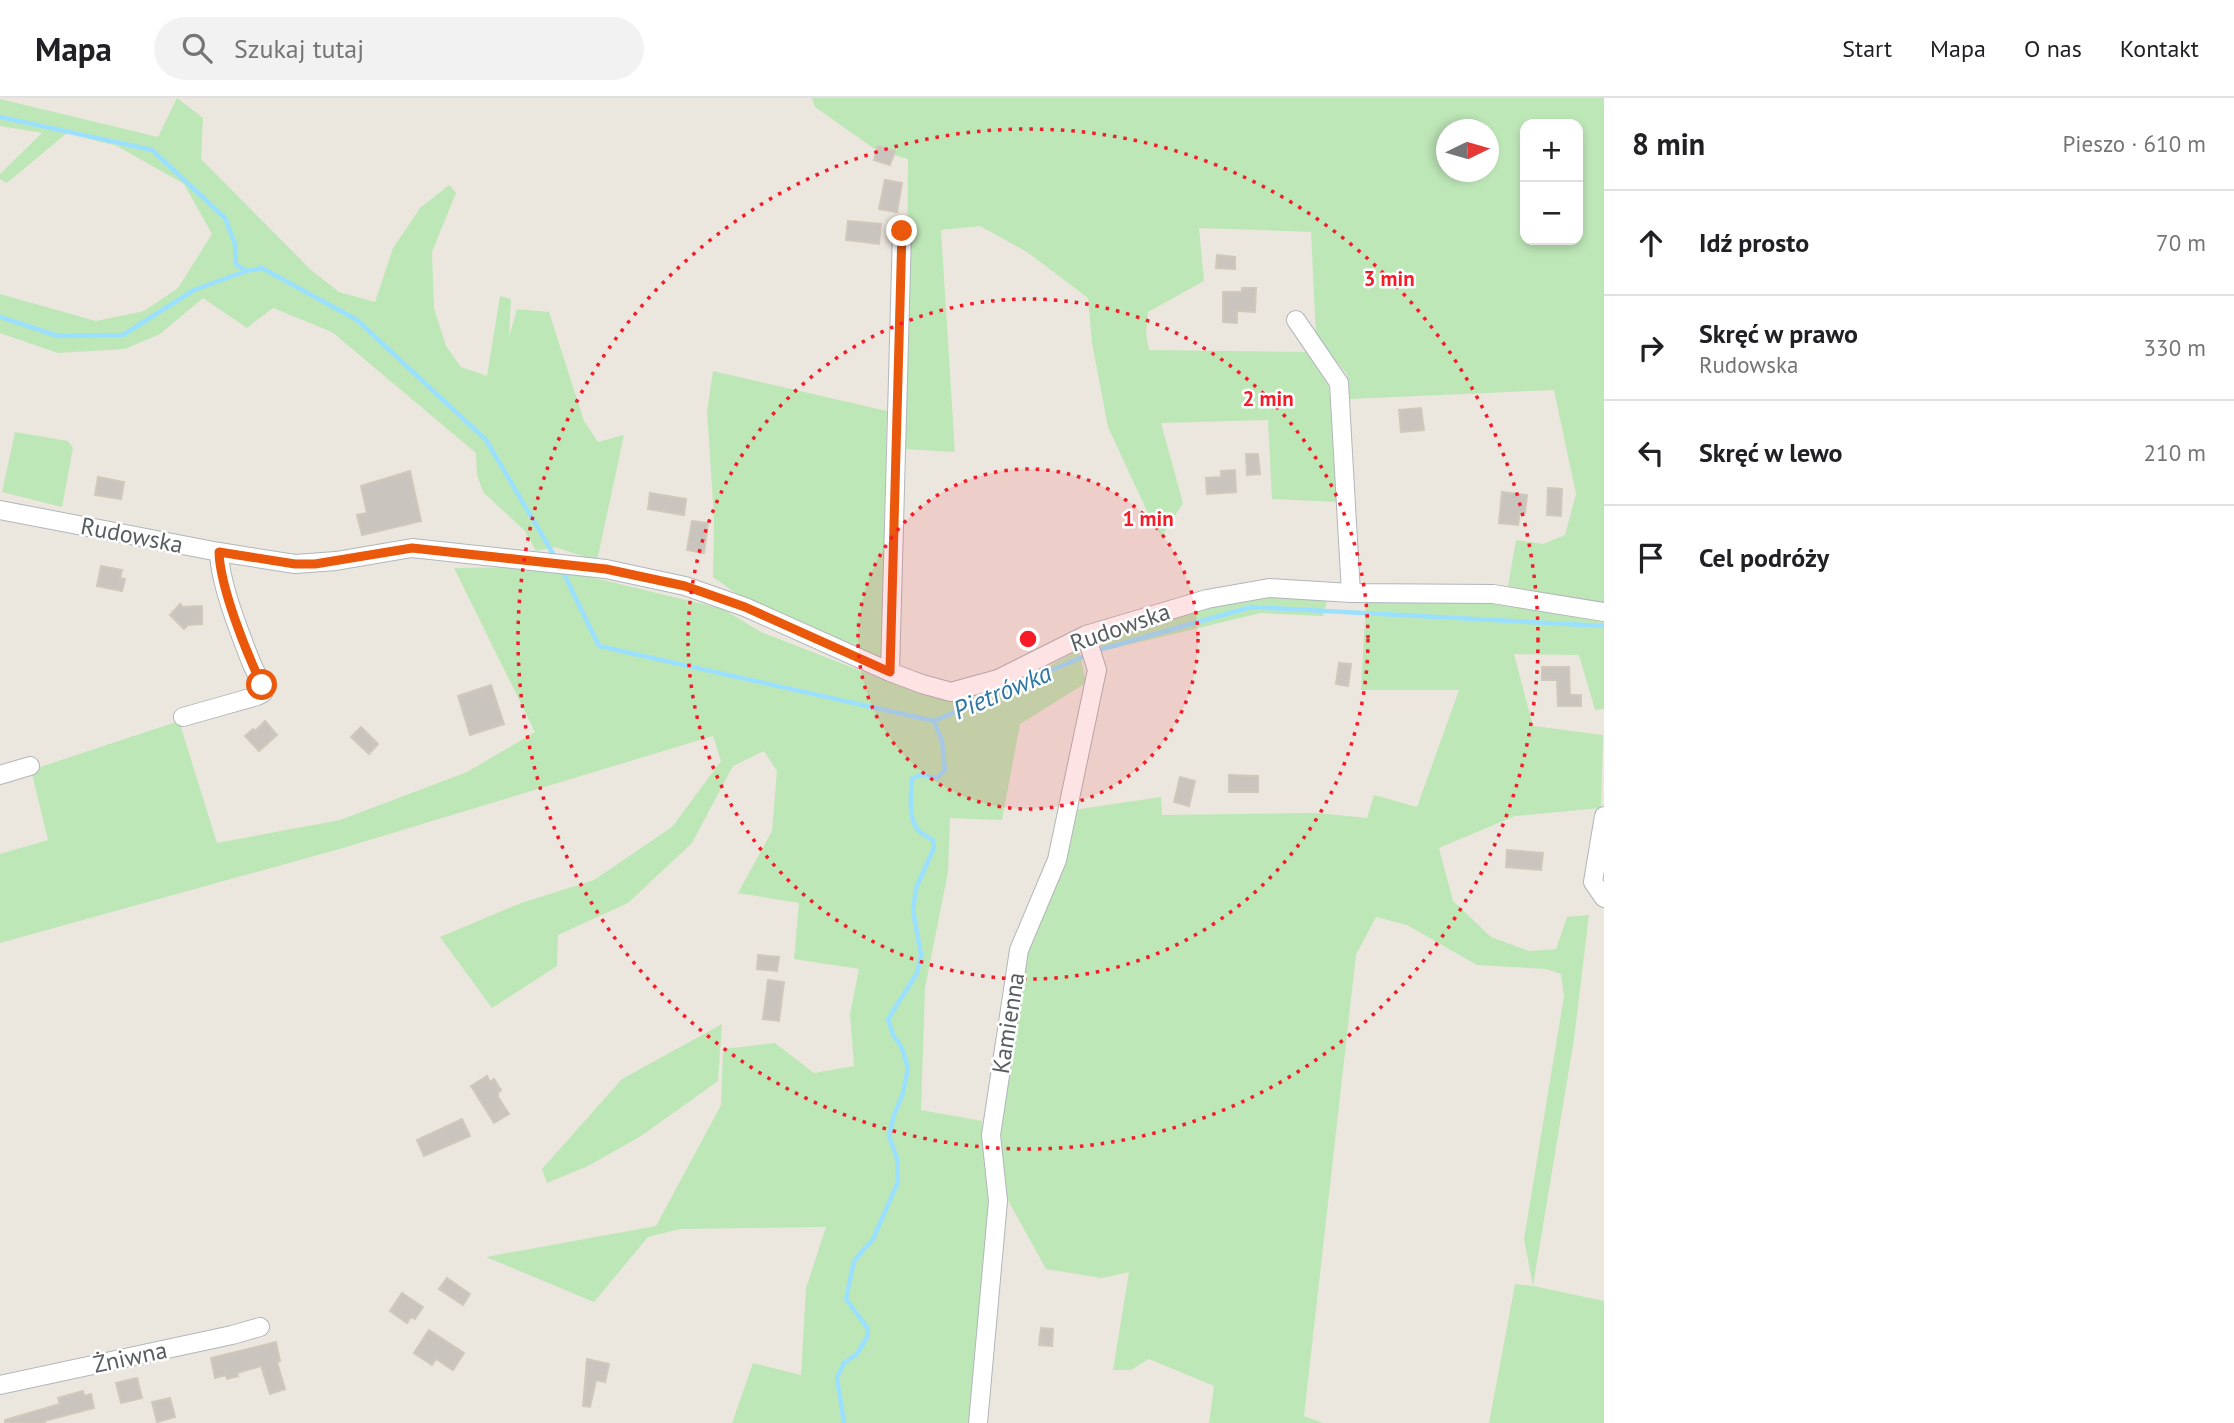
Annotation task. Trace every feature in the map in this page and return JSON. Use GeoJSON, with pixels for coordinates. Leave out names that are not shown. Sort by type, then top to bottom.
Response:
{"type":"FeatureCollection","features":[{"type":"Feature","properties":{"kind":"street"},"geometry":{"type":"LineString","coordinates":[[890,672],[902,231]]}},
{"type":"Feature","properties":{"kind":"street"},"geometry":{"type":"LineString","coordinates":[[1296,320],[1339,383],[1351,593]]}},
{"type":"Feature","properties":{"kind":"street","name":"Rudowska"},"geometry":{"type":"LineString","coordinates":[[0,510],[295,564],[315,564],[412,548],[606,569],[685,586],[745,607],[890,672],[951,692],[998,679],[1086,635],[1207,599],[1269,588],[1351,593],[1493,594],[1604,612]]}},
{"type":"Feature","properties":{"kind":"street"},"geometry":{"type":"LineString","coordinates":[[184,717],[263,692],[224,583],[219,552]]}},
{"type":"Feature","properties":{"kind":"street","name":"Kamienna"},"geometry":{"type":"LineString","coordinates":[[978,1423],[998,1201],[991,1135],[1018,950],[1057,860],[1097,670],[1086,635]]}},
{"type":"Feature","properties":{"kind":"street"},"geometry":{"type":"LineString","coordinates":[[0,775],[30,766]]}},
{"type":"Feature","properties":{"kind":"street"},"geometry":{"type":"LineString","coordinates":[[1604,816],[1592,882],[1604,898]]}},
{"type":"Feature","properties":{"kind":"street","name":"Żniwna"},"geometry":{"type":"LineString","coordinates":[[0,1385],[260,1327]]}},
{"type":"Feature","properties":{"kind":"green space"},"geometry":{"type":"Polygon","coordinates":[[[177,98],[203,118],[201,159],[311,270],[339,292],[375,302],[393,248],[420,208],[449,185],[456,193],[432,252],[434,308],[446,346],[461,367],[487,376],[500,296],[511,299],[509,337],[517,309],[549,312],[584,421],[598,442],[624,435],[597,561],[555,547],[536,551],[525,531],[483,492],[477,475],[476,453],[332,332],[273,308],[247,328],[203,298],[160,334],[125,349],[58,353],[0,333],[0,294],[96,321],[144,311],[178,288],[212,234],[184,184],[117,146],[67,133],[7,183],[0,179],[0,174],[42,133],[0,126],[0,99],[158,137],[177,98]]]}},
{"type":"Feature","properties":{"kind":"green space"},"geometry":{"type":"Polygon","coordinates":[[[812,98],[1604,98],[1604,604],[1508,586],[1516,540],[1543,544],[1565,535],[1576,494],[1554,390],[1350,399],[1347,374],[1316,338],[1311,232],[1199,228],[1204,281],[1148,312],[1146,334],[1149,350],[1306,352],[1329,387],[1338,502],[1272,499],[1268,420],[1161,423],[1183,503],[1162,536],[1153,524],[1108,427],[1092,343],[1088,298],[1027,252],[980,226],[941,230],[955,452],[906,449],[908,159],[876,150],[815,107],[812,98]]]}},
{"type":"Feature","properties":{"kind":"green space"},"geometry":{"type":"Polygon","coordinates":[[[713,371],[887,411],[881,660],[748,602],[713,577],[714,518],[707,411],[713,371]]]}},
{"type":"Feature","properties":{"kind":"green space"},"geometry":{"type":"Polygon","coordinates":[[[15,432],[68,441],[73,448],[62,507],[2,492],[15,432]]]}},
{"type":"Feature","properties":{"kind":"green space"},"geometry":{"type":"Polygon","coordinates":[[[519,567],[574,573],[723,609],[761,632],[926,696],[939,698],[986,694],[1034,674],[1079,650],[1086,683],[1020,724],[1002,820],[950,818],[948,872],[925,988],[921,1110],[982,1121],[991,1199],[969,1423],[732,1423],[753,1363],[801,1375],[806,1288],[826,1227],[680,1229],[648,1237],[594,1302],[486,1257],[656,1226],[721,1105],[723,1049],[775,1043],[814,1073],[854,1066],[850,1014],[859,969],[794,959],[799,903],[738,893],[772,831],[777,771],[764,751],[733,766],[692,843],[628,903],[558,935],[557,966],[492,1008],[440,937],[521,903],[594,880],[672,827],[721,761],[713,736],[343,848],[0,943],[0,854],[48,840],[31,770],[179,721],[217,843],[340,820],[467,772],[535,732],[454,568],[519,567]]]}},
{"type":"Feature","properties":{"kind":"green space"},"geometry":{"type":"Polygon","coordinates":[[[1266,596],[1327,600],[1323,616],[1261,613],[1102,651],[1099,638],[1207,606],[1266,596]]]}},
{"type":"Feature","properties":{"kind":"green space"},"geometry":{"type":"Polygon","coordinates":[[[1366,601],[1492,602],[1604,620],[1604,709],[1595,710],[1579,655],[1514,654],[1533,726],[1603,735],[1601,808],[1515,816],[1439,848],[1453,901],[1491,937],[1529,951],[1556,949],[1567,917],[1589,915],[1574,1039],[1533,1286],[1524,1239],[1564,996],[1561,974],[1546,969],[1477,965],[1407,925],[1376,917],[1356,955],[1304,1416],[1323,1423],[1209,1423],[1214,1386],[1149,1359],[1131,1370],[1113,1370],[1129,1272],[1102,1278],[1046,1269],[1005,1195],[999,1135],[1025,954],[1073,810],[1161,797],[1162,815],[1317,813],[1367,818],[1374,795],[1417,807],[1459,690],[1361,690],[1366,601]]]}},
{"type":"Feature","properties":{"kind":"green space"},"geometry":{"type":"Polygon","coordinates":[[[722,1024],[718,1081],[641,1136],[588,1166],[547,1183],[542,1169],[622,1079],[722,1024]]]}},
{"type":"Feature","properties":{"kind":"green space"},"geometry":{"type":"Polygon","coordinates":[[[1515,1284],[1604,1301],[1604,1423],[1489,1423],[1515,1284]]]}},
{"type":"Feature","properties":{"kind":"building"},"geometry":{"type":"Polygon","coordinates":[[[878,146],[895,151],[890,165],[874,160],[878,146]]]}},
{"type":"Feature","properties":{"kind":"building"},"geometry":{"type":"Polygon","coordinates":[[[885,180],[902,183],[897,212],[879,209],[885,180]]]}},
{"type":"Feature","properties":{"kind":"building"},"geometry":{"type":"Polygon","coordinates":[[[848,221],[881,224],[879,244],[846,240],[848,221]]]}},
{"type":"Feature","properties":{"kind":"building"},"geometry":{"type":"Polygon","coordinates":[[[1217,255],[1235,257],[1235,269],[1216,268],[1217,255]]]}},
{"type":"Feature","properties":{"kind":"building"},"geometry":{"type":"Polygon","coordinates":[[[1242,288],[1256,288],[1255,312],[1237,311],[1237,323],[1223,322],[1223,292],[1242,292],[1242,288]]]}},
{"type":"Feature","properties":{"kind":"building"},"geometry":{"type":"Polygon","coordinates":[[[1421,408],[1424,430],[1401,432],[1399,410],[1421,408]]]}},
{"type":"Feature","properties":{"kind":"building"},"geometry":{"type":"Polygon","coordinates":[[[1246,454],[1258,454],[1260,474],[1247,475],[1246,454]]]}},
{"type":"Feature","properties":{"kind":"building"},"geometry":{"type":"Polygon","coordinates":[[[1235,470],[1236,492],[1207,494],[1206,478],[1221,477],[1221,471],[1235,470]]]}},
{"type":"Feature","properties":{"kind":"building"},"geometry":{"type":"Polygon","coordinates":[[[410,471],[421,521],[362,535],[357,515],[367,513],[361,486],[410,471]]]}},
{"type":"Feature","properties":{"kind":"building"},"geometry":{"type":"Polygon","coordinates":[[[98,477],[124,482],[121,499],[95,495],[98,477]]]}},
{"type":"Feature","properties":{"kind":"building"},"geometry":{"type":"Polygon","coordinates":[[[1548,488],[1562,489],[1561,516],[1547,515],[1548,488]]]}},
{"type":"Feature","properties":{"kind":"building"},"geometry":{"type":"Polygon","coordinates":[[[1502,492],[1527,495],[1525,513],[1520,512],[1518,525],[1499,523],[1502,492]]]}},
{"type":"Feature","properties":{"kind":"building"},"geometry":{"type":"Polygon","coordinates":[[[650,493],[686,499],[684,515],[648,509],[650,493]]]}},
{"type":"Feature","properties":{"kind":"building"},"geometry":{"type":"Polygon","coordinates":[[[692,521],[708,523],[704,553],[687,550],[692,521]]]}},
{"type":"Feature","properties":{"kind":"building"},"geometry":{"type":"Polygon","coordinates":[[[101,566],[122,570],[120,578],[125,579],[122,591],[97,586],[101,566]]]}},
{"type":"Feature","properties":{"kind":"building"},"geometry":{"type":"Polygon","coordinates":[[[180,604],[183,607],[202,606],[202,624],[188,625],[184,629],[170,615],[180,604]]]}},
{"type":"Feature","properties":{"kind":"building"},"geometry":{"type":"Polygon","coordinates":[[[1339,663],[1351,664],[1348,686],[1336,684],[1339,663]]]}},
{"type":"Feature","properties":{"kind":"building"},"geometry":{"type":"Polygon","coordinates":[[[1542,667],[1569,667],[1570,695],[1581,695],[1581,706],[1558,706],[1557,680],[1542,680],[1542,667]]]}},
{"type":"Feature","properties":{"kind":"building"},"geometry":{"type":"Polygon","coordinates":[[[491,685],[504,724],[470,735],[458,696],[491,685]]]}},
{"type":"Feature","properties":{"kind":"building"},"geometry":{"type":"Polygon","coordinates":[[[265,721],[277,735],[259,751],[245,736],[265,721]]]}},
{"type":"Feature","properties":{"kind":"building"},"geometry":{"type":"Polygon","coordinates":[[[361,727],[378,744],[369,754],[351,737],[361,727]]]}},
{"type":"Feature","properties":{"kind":"building"},"geometry":{"type":"Polygon","coordinates":[[[1229,775],[1258,776],[1258,792],[1229,792],[1229,775]]]}},
{"type":"Feature","properties":{"kind":"building"},"geometry":{"type":"Polygon","coordinates":[[[1180,777],[1195,781],[1189,806],[1174,802],[1180,777]]]}},
{"type":"Feature","properties":{"kind":"building"},"geometry":{"type":"Polygon","coordinates":[[[1507,850],[1543,853],[1541,870],[1506,867],[1507,850]]]}},
{"type":"Feature","properties":{"kind":"building"},"geometry":{"type":"Polygon","coordinates":[[[758,955],[779,957],[777,971],[757,969],[758,955]]]}},
{"type":"Feature","properties":{"kind":"building"},"geometry":{"type":"Polygon","coordinates":[[[768,980],[784,982],[779,1021],[763,1019],[768,980]]]}},
{"type":"Feature","properties":{"kind":"building"},"geometry":{"type":"Polygon","coordinates":[[[487,1076],[490,1082],[494,1079],[501,1090],[498,1097],[509,1114],[494,1123],[471,1086],[487,1076]]]}},
{"type":"Feature","properties":{"kind":"building"},"geometry":{"type":"Polygon","coordinates":[[[462,1119],[470,1136],[424,1156],[417,1140],[462,1119]]]}},
{"type":"Feature","properties":{"kind":"building"},"geometry":{"type":"Polygon","coordinates":[[[447,1278],[470,1294],[463,1305],[439,1289],[447,1278]]]}},
{"type":"Feature","properties":{"kind":"building"},"geometry":{"type":"Polygon","coordinates":[[[402,1293],[423,1307],[415,1319],[411,1317],[407,1323],[390,1311],[402,1293]]]}},
{"type":"Feature","properties":{"kind":"building"},"geometry":{"type":"Polygon","coordinates":[[[1041,1328],[1053,1329],[1052,1346],[1039,1345],[1041,1328]]]}},
{"type":"Feature","properties":{"kind":"building"},"geometry":{"type":"Polygon","coordinates":[[[429,1330],[464,1353],[453,1370],[436,1359],[432,1365],[414,1353],[429,1330]]]}},
{"type":"Feature","properties":{"kind":"building"},"geometry":{"type":"Polygon","coordinates":[[[276,1342],[280,1361],[277,1362],[285,1389],[270,1394],[261,1366],[227,1379],[226,1375],[215,1378],[211,1358],[276,1342]]]}},
{"type":"Feature","properties":{"kind":"building"},"geometry":{"type":"Polygon","coordinates":[[[587,1359],[609,1364],[605,1382],[596,1380],[590,1407],[583,1406],[587,1359]]]}},
{"type":"Feature","properties":{"kind":"building"},"geometry":{"type":"Polygon","coordinates":[[[137,1378],[142,1398],[121,1403],[116,1383],[137,1378]]]}},
{"type":"Feature","properties":{"kind":"building"},"geometry":{"type":"Polygon","coordinates":[[[83,1391],[84,1396],[91,1394],[94,1408],[44,1421],[45,1423],[5,1423],[5,1420],[60,1404],[58,1398],[83,1391]]]}},
{"type":"Feature","properties":{"kind":"building"},"geometry":{"type":"Polygon","coordinates":[[[170,1398],[175,1417],[157,1422],[152,1402],[170,1398]]]}},
{"type":"Feature","properties":{"kind":"waterway"},"geometry":{"type":"LineString","coordinates":[[0,117],[152,150],[225,218],[235,244],[236,264],[246,271]]}},
{"type":"Feature","properties":{"kind":"waterway"},"geometry":{"type":"LineString","coordinates":[[0,317],[58,336],[123,335],[194,290],[262,268],[357,320],[486,440],[555,557]]}},
{"type":"Feature","properties":{"kind":"waterway"},"geometry":{"type":"LineString","coordinates":[[562,570],[599,646],[934,721]]}},
{"type":"Feature","properties":{"kind":"waterway","name":"Pietrówka"},"geometry":{"type":"LineString","coordinates":[[1095,651],[1251,607],[1604,626]]}},
{"type":"Feature","properties":{"kind":"waterway","name":"Pietrówka"},"geometry":{"type":"LineString","coordinates":[[934,721],[1087,655]]}},
{"type":"Feature","properties":{"kind":"waterway","name":"Pietrówka"},"geometry":{"type":"LineString","coordinates":[[844,1423],[837,1378],[844,1363],[857,1354],[867,1337],[868,1329],[846,1299],[854,1261],[873,1239],[898,1182],[897,1158],[889,1136],[908,1068],[888,1019],[917,973],[921,955],[913,911],[916,888],[934,848],[933,840],[915,825],[911,813],[911,791],[912,779],[920,775],[937,778],[945,770],[942,741],[934,721]]}},
{"type":"Feature","properties":{"kind":"route"},"geometry":{"type":"LineString","coordinates":[[262,685],[252,665],[224,583],[219,552],[295,564],[315,564],[412,548],[606,569],[685,586],[745,607],[890,672],[902,231]]}}]}
